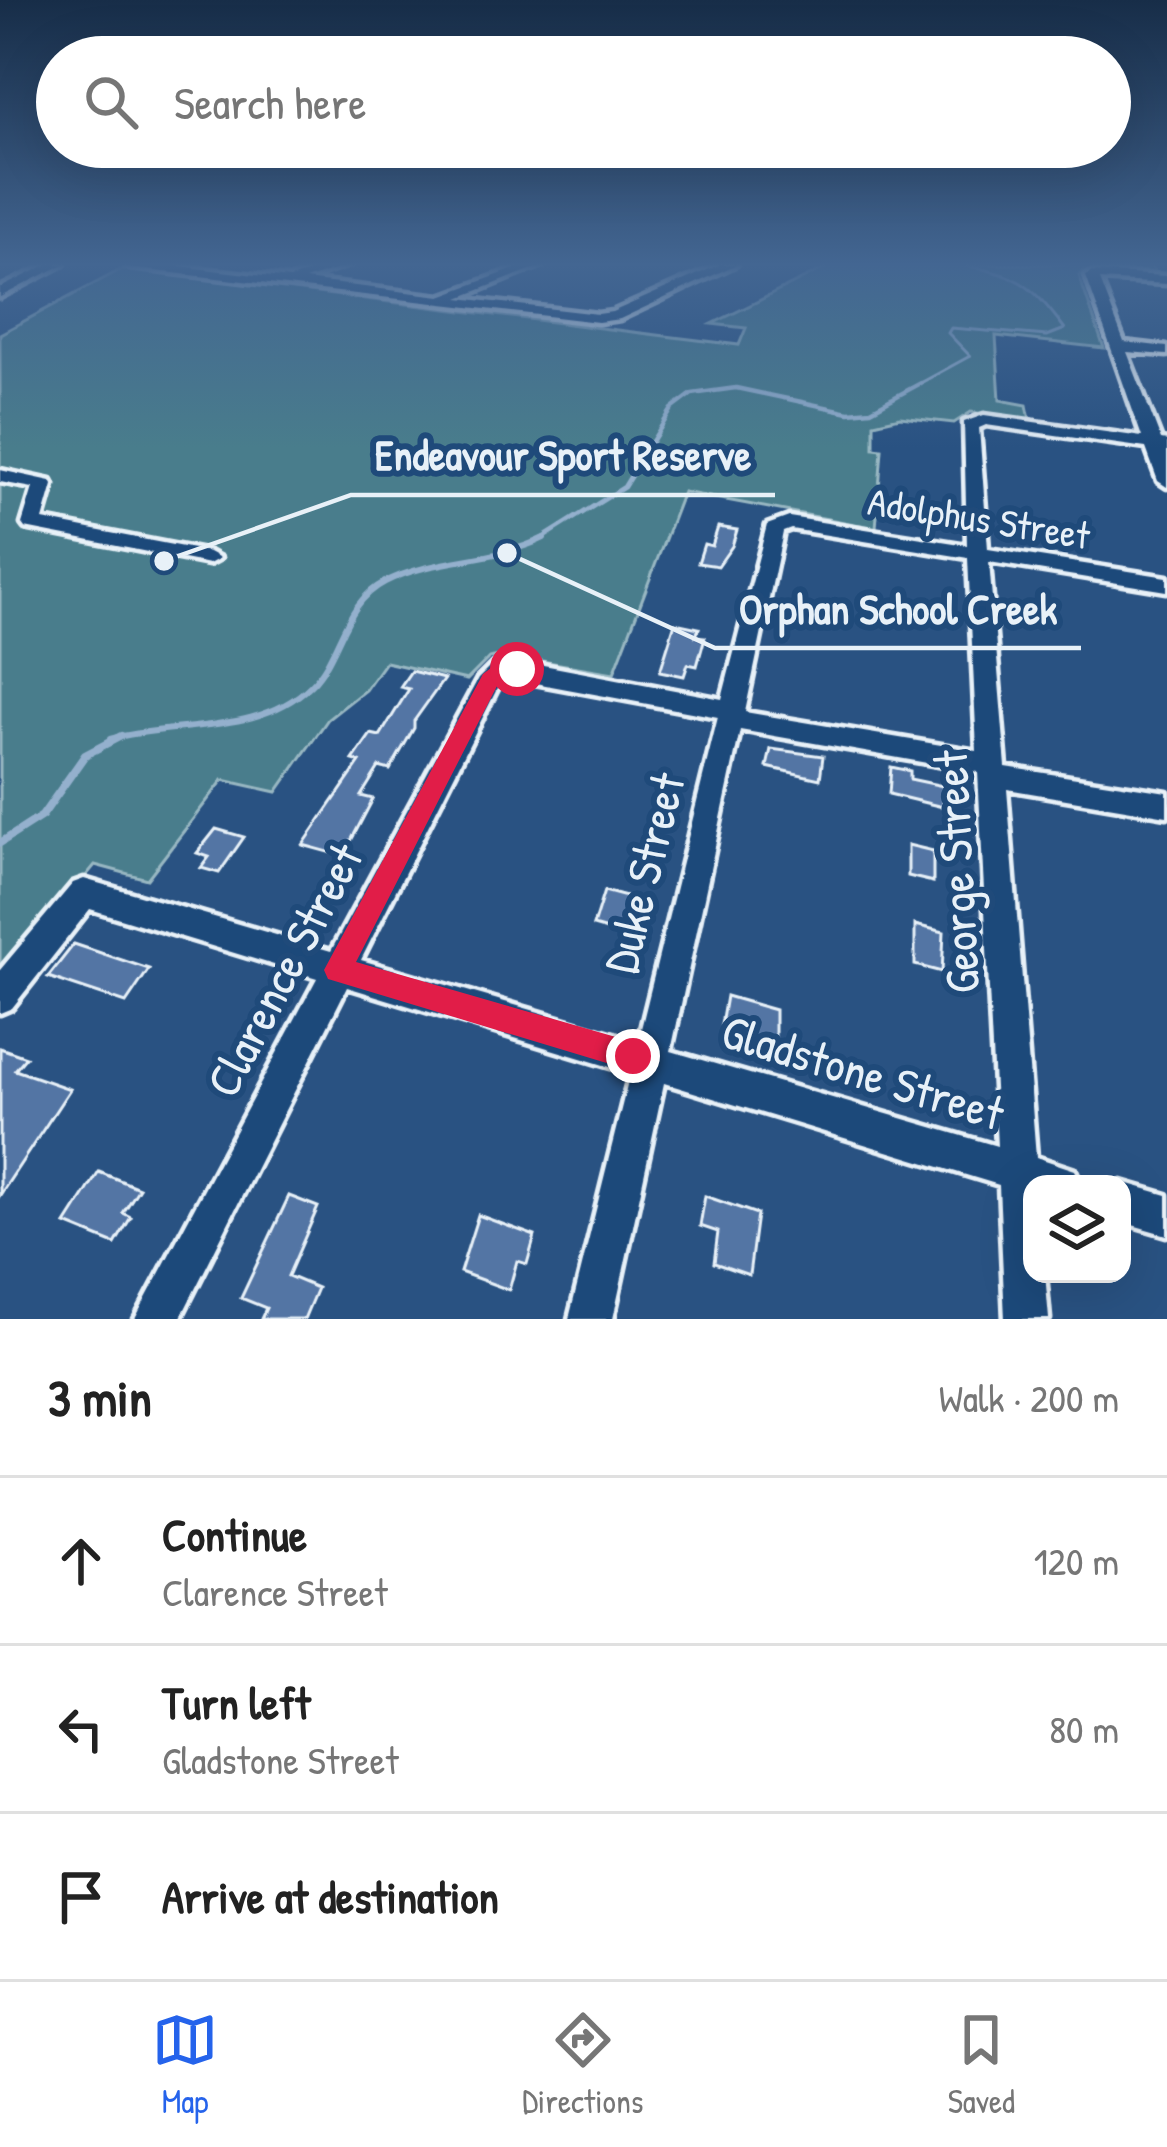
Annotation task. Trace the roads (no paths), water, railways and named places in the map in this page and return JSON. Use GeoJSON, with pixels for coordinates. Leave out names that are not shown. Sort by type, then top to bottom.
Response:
{"type":"FeatureCollection","features":[{"type":"Feature","properties":{"kind":"street"},"geometry":{"type":"LineString","coordinates":[[1109,326],[1161,445],[1167,481]]}},
{"type":"Feature","properties":{"kind":"street"},"geometry":{"type":"LineString","coordinates":[[1116,346],[1167,351]]}},
{"type":"Feature","properties":{"kind":"street","name":"George Street"},"geometry":{"type":"LineString","coordinates":[[1027,1319],[982,555],[970,426],[975,421],[1161,445]]}},
{"type":"Feature","properties":{"kind":"street"},"geometry":{"type":"LineString","coordinates":[[0,476],[44,485],[32,524],[209,558]]}},
{"type":"Feature","properties":{"kind":"street","name":"Adolphus Street"},"geometry":{"type":"LineString","coordinates":[[780,523],[1167,584]]}},
{"type":"Feature","properties":{"kind":"street","name":"Duke Street"},"geometry":{"type":"LineString","coordinates":[[591,1319],[774,529],[780,523]]}},
{"type":"Feature","properties":{"kind":"street","name":"Clarence Street"},"geometry":{"type":"LineString","coordinates":[[157,1319],[490,679],[502,670],[517,669],[732,715]]}},
{"type":"Feature","properties":{"kind":"street"},"geometry":{"type":"LineString","coordinates":[[732,715],[1167,804]]}},
{"type":"Feature","properties":{"kind":"street","name":"Gladstone Street"},"geometry":{"type":"LineString","coordinates":[[0,996],[84,893],[1031,1175]]}},
{"type":"Feature","properties":{"kind":"street"},"geometry":{"type":"LineString","coordinates":[[1131,1205],[1167,1216]]}},
{"type":"Feature","properties":{"kind":"waterway"},"geometry":{"type":"LineString","coordinates":[[915,386],[970,356],[948,333],[951,328],[1047,336],[1065,329],[1062,326]]}},
{"type":"Feature","properties":{"kind":"waterway"},"geometry":{"type":"LineString","coordinates":[[540,540],[624,487],[672,409],[692,394],[736,388],[849,412],[871,410],[921,383]]}},
{"type":"Feature","properties":{"kind":"waterway"},"geometry":{"type":"LineString","coordinates":[[540,540],[544,538]]}},
{"type":"Feature","properties":{"kind":"waterway"},"geometry":{"type":"LineString","coordinates":[[119,737],[242,720],[267,712],[311,685],[360,603],[385,582],[540,540]]}},
{"type":"Feature","properties":{"kind":"waterway"},"geometry":{"type":"LineString","coordinates":[[0,843],[42,816],[85,755],[119,737]]}},
{"type":"Feature","properties":{"kind":"waterway"},"geometry":{"type":"LineString","coordinates":[[110,739],[119,737]]}},
{"type":"Feature","properties":{"kind":"place","name":"Orphan School Creek"},"geometry":{"type":"Point","coordinates":[507,553]}},
{"type":"Feature","properties":{"kind":"place","name":"Endeavour Sport Reserve"},"geometry":{"type":"Point","coordinates":[164,561]}}]}
